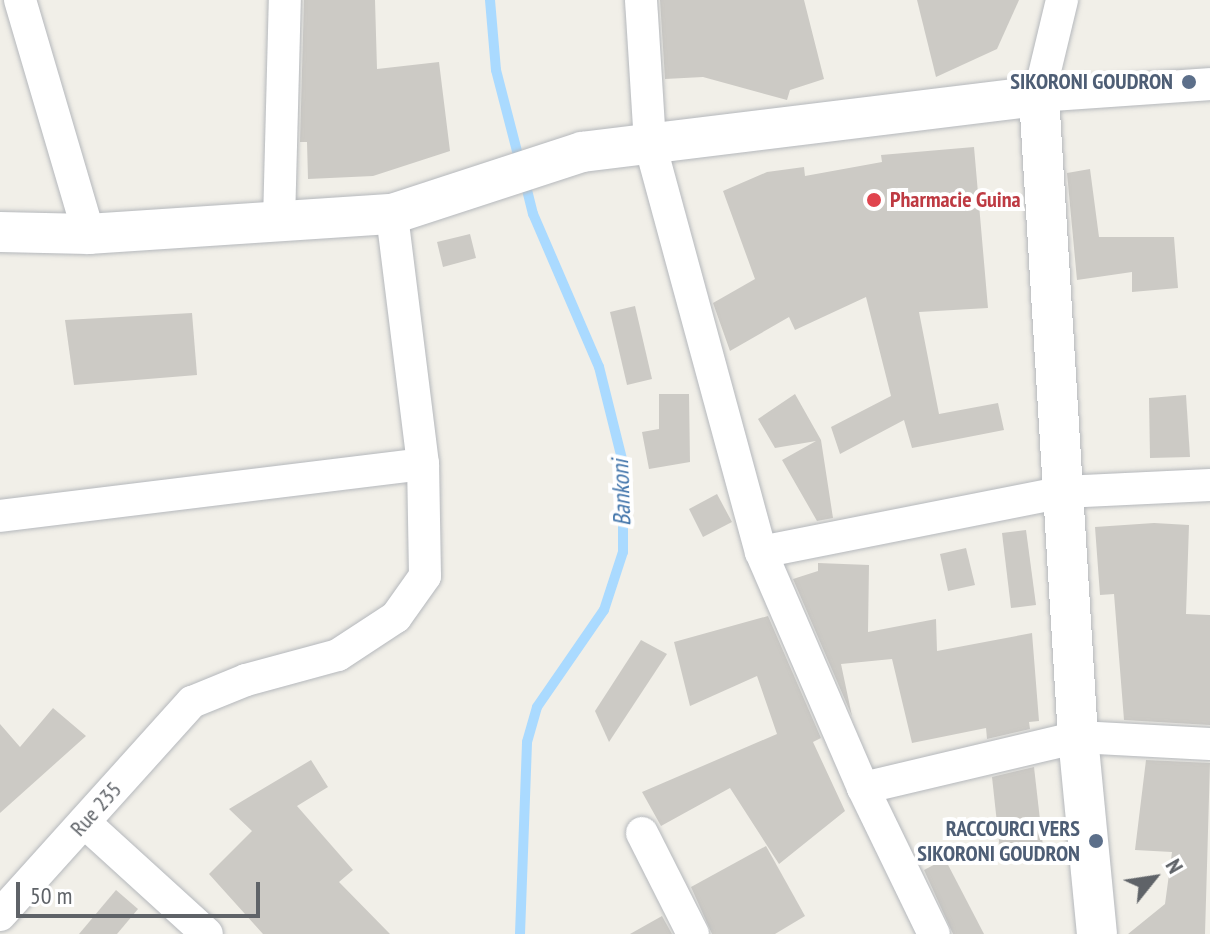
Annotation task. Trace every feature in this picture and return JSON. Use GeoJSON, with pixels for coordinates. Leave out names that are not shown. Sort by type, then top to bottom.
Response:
{"type":"FeatureCollection","features":[{"type":"Feature","properties":{"kind":"street"},"geometry":{"type":"LineString","coordinates":[[20,0],[89,234]]}},
{"type":"Feature","properties":{"kind":"street"},"geometry":{"type":"LineString","coordinates":[[279,222],[285,0]]}},
{"type":"Feature","properties":{"kind":"street"},"geometry":{"type":"LineString","coordinates":[[641,0],[650,144],[761,552],[863,788],[934,934]]}},
{"type":"Feature","properties":{"kind":"street"},"geometry":{"type":"LineString","coordinates":[[1055,3],[1039,96],[1078,737],[1097,934]]}},
{"type":"Feature","properties":{"kind":"street"},"geometry":{"type":"LineString","coordinates":[[0,232],[89,234],[392,214],[481,189],[582,152],[1039,96],[1210,84]]}},
{"type":"Feature","properties":{"kind":"street"},"geometry":{"type":"LineString","coordinates":[[0,516],[423,464],[392,214]]}},
{"type":"Feature","properties":{"kind":"street","name":"Rue 235"},"geometry":{"type":"LineString","coordinates":[[0,915],[192,702],[246,680],[338,655],[396,617],[425,576],[423,464]]}},
{"type":"Feature","properties":{"kind":"street"},"geometry":{"type":"LineString","coordinates":[[761,552],[1063,492],[1210,485]]}},
{"type":"Feature","properties":{"kind":"street"},"geometry":{"type":"LineString","coordinates":[[863,788],[1078,737],[1210,744]]}},
{"type":"Feature","properties":{"kind":"street"},"geometry":{"type":"LineString","coordinates":[[84,822],[207,934]]}},
{"type":"Feature","properties":{"kind":"street"},"geometry":{"type":"LineString","coordinates":[[642,833],[693,934]]}},
{"type":"Feature","properties":{"kind":"building"},"geometry":{"type":"Polygon","coordinates":[[[304,0],[375,0],[377,69],[439,62],[450,151],[373,176],[308,179],[307,142],[300,142],[304,0]]]}},
{"type":"Feature","properties":{"kind":"building"},"geometry":{"type":"Polygon","coordinates":[[[660,0],[804,0],[824,79],[790,90],[787,100],[703,77],[665,79],[660,0]]]}},
{"type":"Feature","properties":{"kind":"building"},"geometry":{"type":"Polygon","coordinates":[[[917,0],[1019,0],[997,49],[936,77],[917,0]]]}},
{"type":"Feature","properties":{"kind":"building"},"geometry":{"type":"Polygon","coordinates":[[[974,147],[988,308],[919,312],[939,414],[998,403],[1004,430],[912,448],[904,420],[840,454],[831,427],[891,396],[866,297],[795,330],[789,317],[730,351],[713,303],[755,279],[723,191],[767,172],[804,167],[805,176],[882,162],[881,155],[974,147]]]}},
{"type":"Feature","properties":{"kind":"building"},"geometry":{"type":"Polygon","coordinates":[[[1090,169],[1099,237],[1174,237],[1178,288],[1132,292],[1132,272],[1077,280],[1067,173],[1090,169]]]}},
{"type":"Feature","properties":{"kind":"building"},"geometry":{"type":"Polygon","coordinates":[[[470,234],[476,258],[443,267],[437,242],[470,234]]]}},
{"type":"Feature","properties":{"kind":"building"},"geometry":{"type":"Polygon","coordinates":[[[635,306],[652,379],[627,385],[610,312],[635,306]]]}},
{"type":"Feature","properties":{"kind":"building"},"geometry":{"type":"Polygon","coordinates":[[[192,313],[197,375],[74,385],[65,320],[192,313]]]}},
{"type":"Feature","properties":{"kind":"building"},"geometry":{"type":"Polygon","coordinates":[[[659,394],[689,394],[690,462],[649,469],[642,432],[659,429],[659,394]]]}},
{"type":"Feature","properties":{"kind":"building"},"geometry":{"type":"Polygon","coordinates":[[[795,394],[821,440],[833,518],[817,521],[782,460],[816,441],[775,448],[758,419],[795,394]]]}},
{"type":"Feature","properties":{"kind":"building"},"geometry":{"type":"Polygon","coordinates":[[[1186,395],[1190,457],[1150,458],[1149,398],[1186,395]]]}},
{"type":"Feature","properties":{"kind":"building"},"geometry":{"type":"Polygon","coordinates":[[[717,494],[732,522],[703,537],[689,509],[717,494]]]}},
{"type":"Feature","properties":{"kind":"building"},"geometry":{"type":"Polygon","coordinates":[[[1154,523],[1189,525],[1186,614],[1210,615],[1210,725],[1124,720],[1114,594],[1100,595],[1095,527],[1154,523]]]}},
{"type":"Feature","properties":{"kind":"building"},"geometry":{"type":"Polygon","coordinates":[[[1026,530],[1036,605],[1011,608],[1002,533],[1026,530]]]}},
{"type":"Feature","properties":{"kind":"building"},"geometry":{"type":"Polygon","coordinates":[[[966,548],[975,585],[948,591],[940,554],[966,548]]]}},
{"type":"Feature","properties":{"kind":"building"},"geometry":{"type":"Polygon","coordinates":[[[818,563],[869,565],[868,632],[936,619],[937,651],[1032,633],[1039,721],[1029,722],[1030,729],[987,739],[986,728],[912,743],[892,659],[841,664],[852,716],[793,579],[818,571],[818,563]]]}},
{"type":"Feature","properties":{"kind":"building"},"geometry":{"type":"Polygon","coordinates":[[[768,616],[821,738],[813,742],[845,811],[779,864],[730,788],[661,826],[642,792],[777,734],[757,676],[690,706],[674,642],[768,616]]]}},
{"type":"Feature","properties":{"kind":"building"},"geometry":{"type":"Polygon","coordinates":[[[641,640],[667,654],[609,742],[595,711],[641,640]]]}},
{"type":"Feature","properties":{"kind":"building"},"geometry":{"type":"Polygon","coordinates":[[[53,708],[86,736],[0,813],[0,724],[20,747],[53,708]]]}},
{"type":"Feature","properties":{"kind":"building"},"geometry":{"type":"Polygon","coordinates":[[[311,760],[328,787],[297,806],[353,870],[339,882],[390,934],[263,934],[209,874],[252,831],[229,809],[311,760]]]}},
{"type":"Feature","properties":{"kind":"building"},"geometry":{"type":"Polygon","coordinates":[[[1146,760],[1210,763],[1205,934],[1128,934],[1165,904],[1172,852],[1135,850],[1146,760]]]}},
{"type":"Feature","properties":{"kind":"building"},"geometry":{"type":"Polygon","coordinates":[[[1034,767],[1044,855],[1001,860],[992,777],[1034,767]]]}},
{"type":"Feature","properties":{"kind":"building"},"geometry":{"type":"Polygon","coordinates":[[[766,846],[805,916],[775,934],[712,934],[691,887],[766,846]]]}},
{"type":"Feature","properties":{"kind":"building"},"geometry":{"type":"Polygon","coordinates":[[[945,859],[984,934],[953,934],[924,870],[945,859]]]}},
{"type":"Feature","properties":{"kind":"building"},"geometry":{"type":"Polygon","coordinates":[[[116,890],[138,909],[117,934],[79,934],[116,890]]]}},
{"type":"Feature","properties":{"kind":"building"},"geometry":{"type":"Polygon","coordinates":[[[662,916],[672,934],[630,934],[662,916]]]}},
{"type":"Feature","properties":{"kind":"waterway","name":"Bankoni"},"geometry":{"type":"LineString","coordinates":[[490,0],[496,70],[520,163]]}},
{"type":"Feature","properties":{"kind":"waterway","name":"Bankoni"},"geometry":{"type":"LineString","coordinates":[[520,934],[527,742],[537,707],[604,610],[623,552],[623,463],[599,367],[533,214],[524,178]]}},
{"type":"Feature","properties":{"kind":"place","name":"SIKORONI GOUDRON"},"geometry":{"type":"Point","coordinates":[1189,82]}},
{"type":"Feature","properties":{"kind":"place","name":"Pharmacie Guina"},"geometry":{"type":"Point","coordinates":[874,200]}},
{"type":"Feature","properties":{"kind":"place","name":"RACCOURCI VERS SIKORONI GOUDRON"},"geometry":{"type":"Point","coordinates":[1096,841]}}]}
